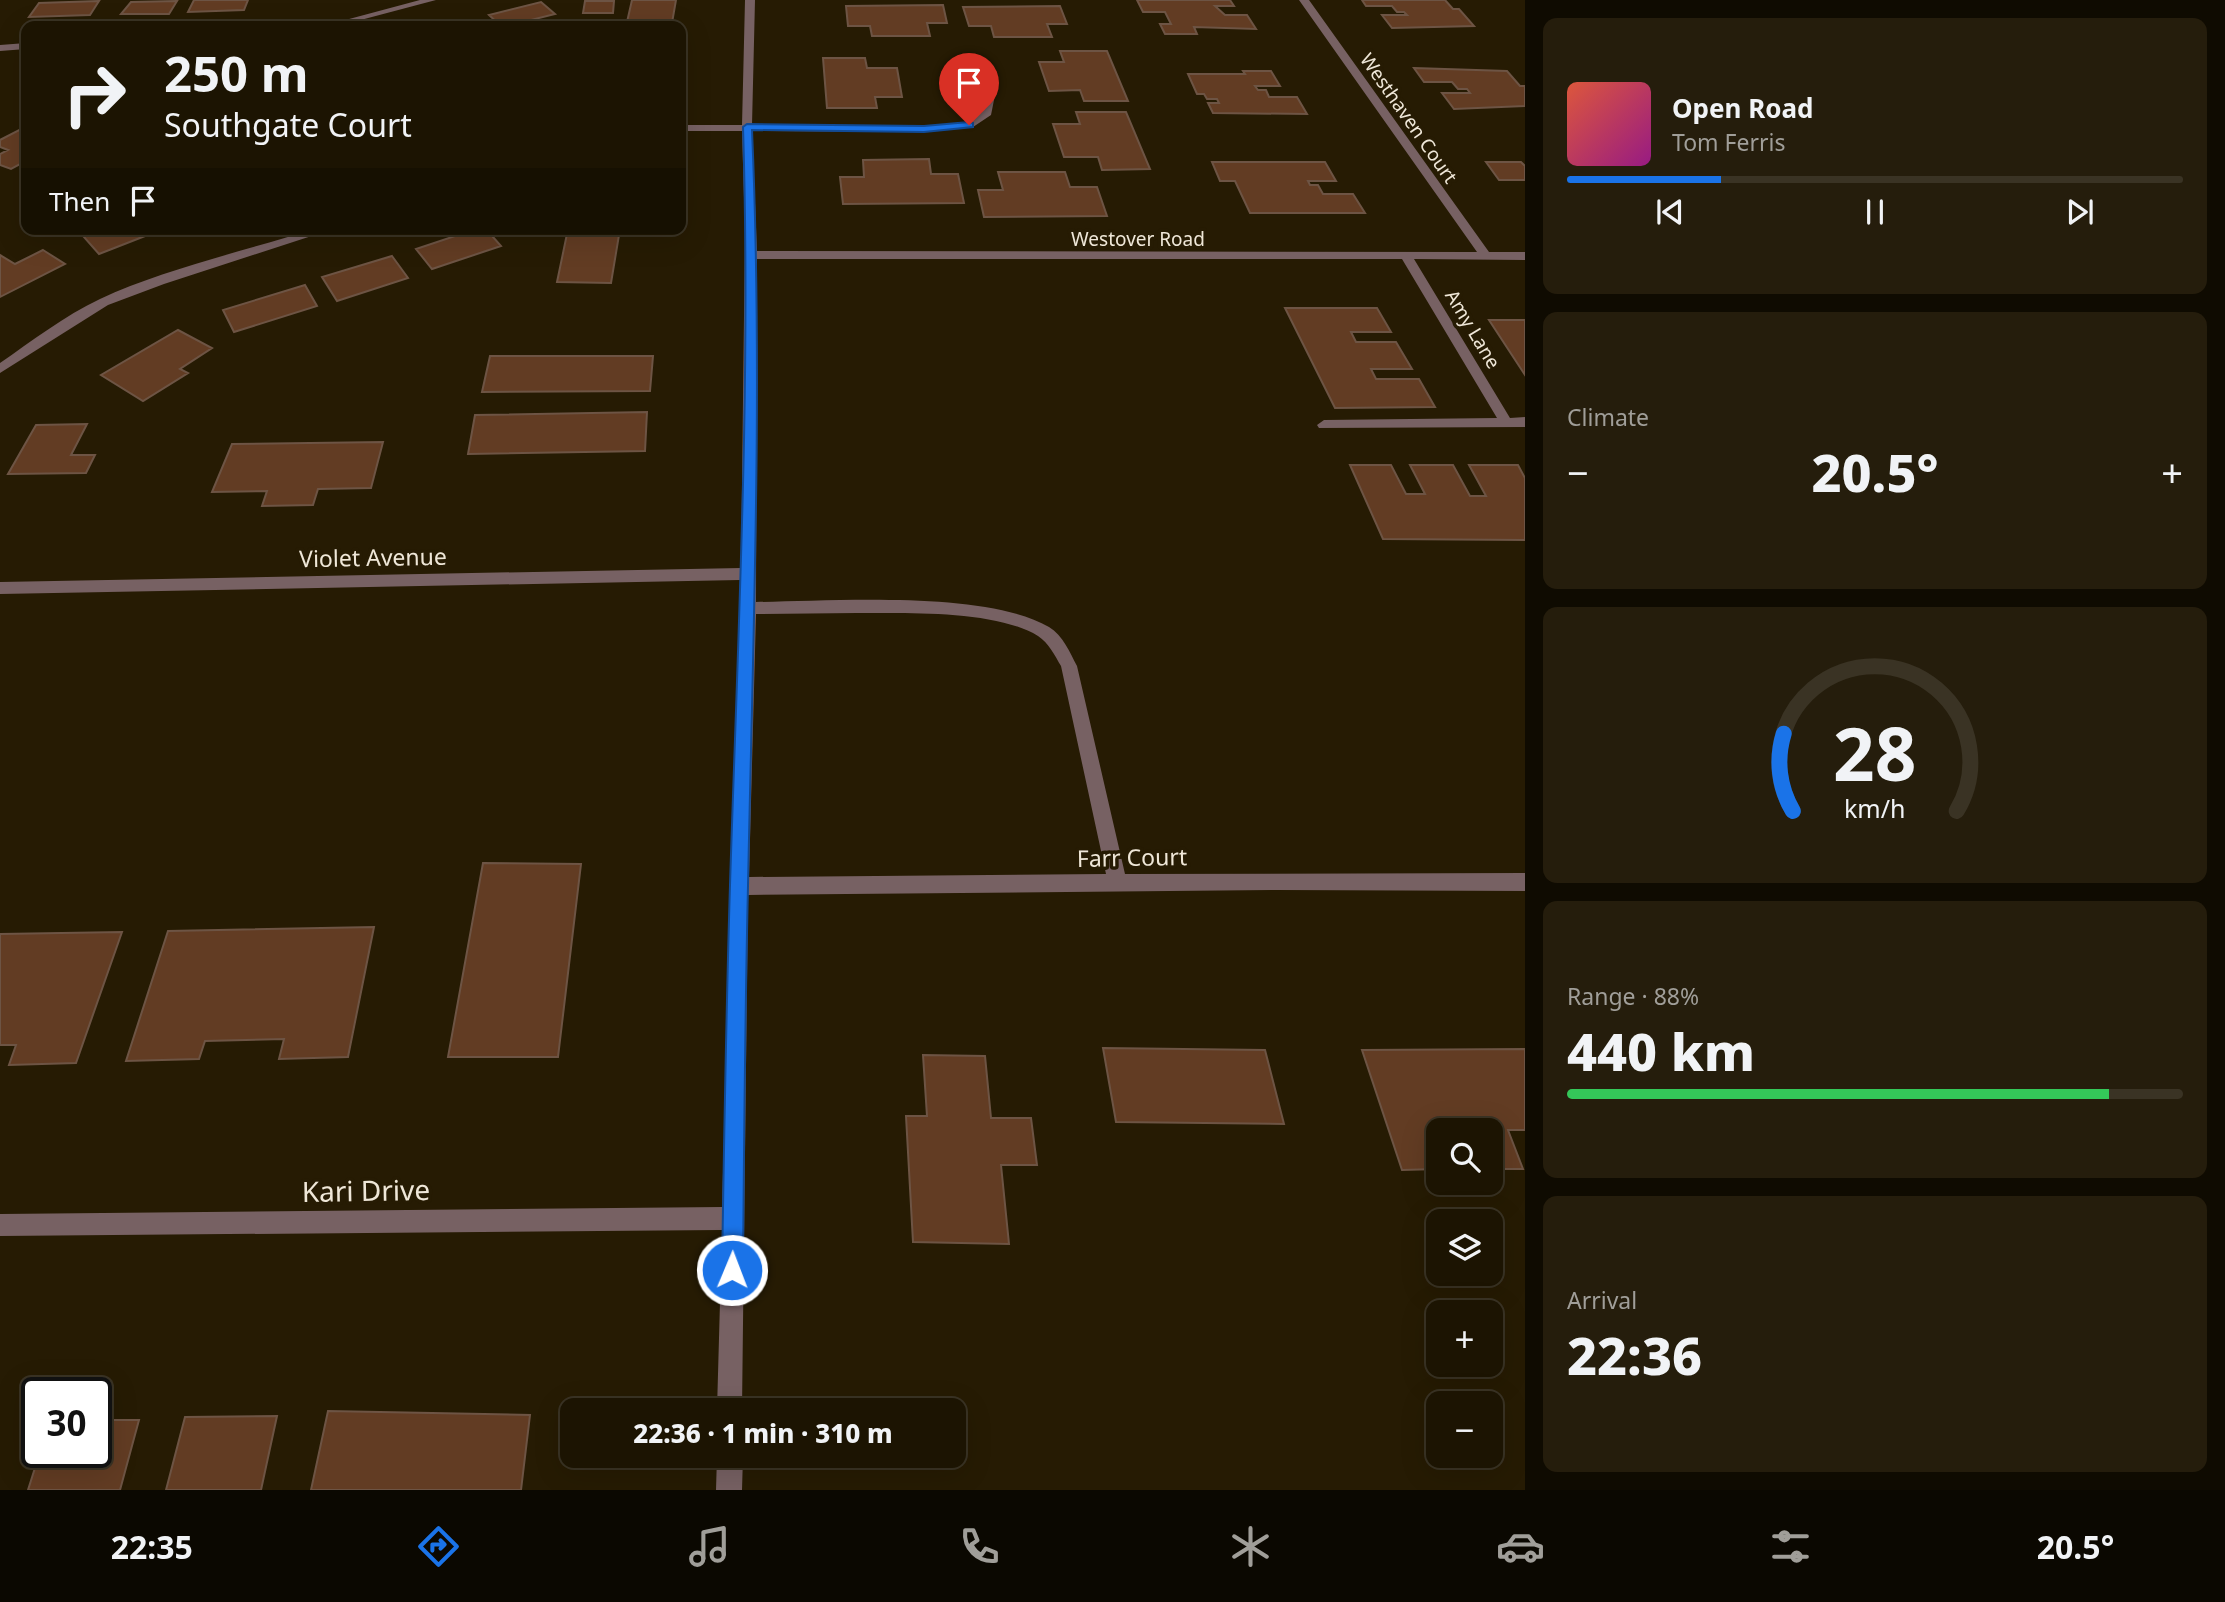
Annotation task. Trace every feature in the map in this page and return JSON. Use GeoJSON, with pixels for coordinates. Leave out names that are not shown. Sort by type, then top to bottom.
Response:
{"type":"FeatureCollection","features":[{"type":"Feature","properties":{"kind":"street"},"geometry":{"type":"LineString","coordinates":[[348,21],[431,0]]}},
{"type":"Feature","properties":{"kind":"street"},"geometry":{"type":"LineString","coordinates":[[730,1398],[739,886],[748,608],[751,255],[747,127],[750,0]]}},
{"type":"Feature","properties":{"kind":"street","name":"Westhaven Court"},"geometry":{"type":"LineString","coordinates":[[1304,0],[1485,255]]}},
{"type":"Feature","properties":{"kind":"street"},"geometry":{"type":"LineString","coordinates":[[0,48],[21,46]]}},
{"type":"Feature","properties":{"kind":"street"},"geometry":{"type":"LineString","coordinates":[[686,128],[924,129],[969,125],[987,113],[990,95],[975,67]]}},
{"type":"Feature","properties":{"kind":"street"},"geometry":{"type":"LineString","coordinates":[[0,369],[59,328],[104,302],[160,281],[308,235]]}},
{"type":"Feature","properties":{"kind":"street","name":"Westover Road"},"geometry":{"type":"LineString","coordinates":[[751,255],[1525,256]]}},
{"type":"Feature","properties":{"kind":"street","name":"Amy Lane"},"geometry":{"type":"LineString","coordinates":[[1407,257],[1506,422]]}},
{"type":"Feature","properties":{"kind":"street"},"geometry":{"type":"LineString","coordinates":[[1324,425],[1525,422]]}},
{"type":"Feature","properties":{"kind":"street","name":"Violet Avenue"},"geometry":{"type":"LineString","coordinates":[[0,588],[747,574]]}},
{"type":"Feature","properties":{"kind":"street"},"geometry":{"type":"LineString","coordinates":[[748,608],[947,610],[993,614],[1023,621],[1044,632],[1059,647],[1069,666],[1118,882]]}},
{"type":"Feature","properties":{"kind":"street","name":"Farr Court"},"geometry":{"type":"LineString","coordinates":[[739,886],[1525,882]]}},
{"type":"Feature","properties":{"kind":"street","name":"Kari Drive"},"geometry":{"type":"LineString","coordinates":[[0,1225],[733,1218]]}},
{"type":"Feature","properties":{"kind":"street"},"geometry":{"type":"LineString","coordinates":[[729,1490],[730,1468]]}},
{"type":"Feature","properties":{"kind":"building"},"geometry":{"type":"Polygon","coordinates":[[[194,0],[248,0],[244,10],[188,12],[194,0]]]}},
{"type":"Feature","properties":{"kind":"building"},"geometry":{"type":"Polygon","coordinates":[[[632,0],[676,0],[672,21],[627,21],[632,0]]]}},
{"type":"Feature","properties":{"kind":"building"},"geometry":{"type":"Polygon","coordinates":[[[1137,0],[1230,0],[1234,6],[1215,6],[1225,15],[1247,15],[1256,29],[1194,27],[1197,34],[1165,34],[1160,24],[1171,24],[1165,12],[1143,12],[1137,0]]]}},
{"type":"Feature","properties":{"kind":"building"},"geometry":{"type":"Polygon","coordinates":[[[1362,0],[1445,0],[1453,9],[1459,9],[1474,26],[1392,28],[1382,15],[1407,15],[1404,12],[1397,12],[1392,6],[1366,6],[1362,0]]]}},
{"type":"Feature","properties":{"kind":"building"},"geometry":{"type":"Polygon","coordinates":[[[99,1],[90,15],[29,17],[39,3],[99,1]]]}},
{"type":"Feature","properties":{"kind":"building"},"geometry":{"type":"Polygon","coordinates":[[[177,1],[169,14],[121,14],[131,2],[177,1]]]}},
{"type":"Feature","properties":{"kind":"building"},"geometry":{"type":"Polygon","coordinates":[[[585,1],[614,1],[613,13],[583,13],[585,1]]]}},
{"type":"Feature","properties":{"kind":"building"},"geometry":{"type":"Polygon","coordinates":[[[541,2],[555,14],[527,21],[496,21],[489,15],[541,2]]]}},
{"type":"Feature","properties":{"kind":"building"},"geometry":{"type":"Polygon","coordinates":[[[943,5],[947,23],[927,23],[930,36],[872,36],[870,26],[848,26],[846,6],[943,5]]]}},
{"type":"Feature","properties":{"kind":"building"},"geometry":{"type":"Polygon","coordinates":[[[1060,6],[1067,24],[1047,24],[1052,37],[994,37],[991,26],[969,26],[963,7],[1060,6]]]}},
{"type":"Feature","properties":{"kind":"building"},"geometry":{"type":"Polygon","coordinates":[[[1060,51],[1107,51],[1128,101],[1084,101],[1080,90],[1049,91],[1039,62],[1064,62],[1060,51]]]}},
{"type":"Feature","properties":{"kind":"building"},"geometry":{"type":"Polygon","coordinates":[[[823,58],[865,58],[867,68],[897,68],[902,97],[875,97],[877,108],[827,108],[823,58]]]}},
{"type":"Feature","properties":{"kind":"building"},"geometry":{"type":"Polygon","coordinates":[[[1414,68],[1507,71],[1520,86],[1525,86],[1525,106],[1454,109],[1442,93],[1470,93],[1467,89],[1458,89],[1452,82],[1424,82],[1414,68]]]}},
{"type":"Feature","properties":{"kind":"building"},"geometry":{"type":"Polygon","coordinates":[[[1243,71],[1271,71],[1280,86],[1255,86],[1258,90],[1266,90],[1269,97],[1297,97],[1307,114],[1213,113],[1208,103],[1219,103],[1217,99],[1207,99],[1204,94],[1197,94],[1188,74],[1245,74],[1243,71]]]}},
{"type":"Feature","properties":{"kind":"building"},"geometry":{"type":"Polygon","coordinates":[[[1076,112],[1126,112],[1150,169],[1102,170],[1098,157],[1064,157],[1053,124],[1080,124],[1076,112]]]}},
{"type":"Feature","properties":{"kind":"building"},"geometry":{"type":"Polygon","coordinates":[[[21,129],[21,164],[11,169],[0,165],[0,154],[8,150],[0,147],[0,140],[21,129]]]}},
{"type":"Feature","properties":{"kind":"building"},"geometry":{"type":"Polygon","coordinates":[[[929,159],[931,174],[958,174],[964,203],[843,204],[840,177],[864,177],[863,160],[929,159]]]}},
{"type":"Feature","properties":{"kind":"building"},"geometry":{"type":"Polygon","coordinates":[[[1212,162],[1325,162],[1336,181],[1308,181],[1310,185],[1318,185],[1323,194],[1353,194],[1365,213],[1250,213],[1235,181],[1220,181],[1212,162]]]}},
{"type":"Feature","properties":{"kind":"building"},"geometry":{"type":"Polygon","coordinates":[[[1486,162],[1521,162],[1525,166],[1525,180],[1499,180],[1486,162]]]}},
{"type":"Feature","properties":{"kind":"building"},"geometry":{"type":"Polygon","coordinates":[[[998,172],[1065,172],[1070,187],[1097,187],[1107,216],[984,217],[978,190],[1003,190],[998,172]]]}},
{"type":"Feature","properties":{"kind":"building"},"geometry":{"type":"Polygon","coordinates":[[[86,235],[148,235],[99,254],[83,236],[86,235]]]}},
{"type":"Feature","properties":{"kind":"building"},"geometry":{"type":"Polygon","coordinates":[[[458,235],[491,235],[501,246],[432,269],[416,249],[458,235]]]}},
{"type":"Feature","properties":{"kind":"building"},"geometry":{"type":"Polygon","coordinates":[[[567,235],[619,235],[611,283],[557,282],[567,235]]]}},
{"type":"Feature","properties":{"kind":"building"},"geometry":{"type":"Polygon","coordinates":[[[43,250],[65,264],[0,297],[0,255],[15,264],[43,250]]]}},
{"type":"Feature","properties":{"kind":"building"},"geometry":{"type":"Polygon","coordinates":[[[392,256],[408,278],[337,301],[322,277],[392,256]]]}},
{"type":"Feature","properties":{"kind":"building"},"geometry":{"type":"Polygon","coordinates":[[[305,285],[317,306],[234,332],[223,310],[305,285]]]}},
{"type":"Feature","properties":{"kind":"building"},"geometry":{"type":"Polygon","coordinates":[[[1285,308],[1377,308],[1391,332],[1351,332],[1356,342],[1396,342],[1412,369],[1371,369],[1376,379],[1419,379],[1435,407],[1335,408],[1285,308]]]}},
{"type":"Feature","properties":{"kind":"building"},"geometry":{"type":"Polygon","coordinates":[[[1489,320],[1525,320],[1525,375],[1489,320]]]}},
{"type":"Feature","properties":{"kind":"building"},"geometry":{"type":"Polygon","coordinates":[[[178,330],[212,348],[180,369],[188,373],[143,401],[101,375],[178,330]]]}},
{"type":"Feature","properties":{"kind":"building"},"geometry":{"type":"Polygon","coordinates":[[[490,356],[653,356],[650,391],[482,392],[490,356]]]}},
{"type":"Feature","properties":{"kind":"building"},"geometry":{"type":"Polygon","coordinates":[[[647,412],[645,451],[468,454],[475,415],[647,412]]]}},
{"type":"Feature","properties":{"kind":"building"},"geometry":{"type":"Polygon","coordinates":[[[87,424],[71,455],[95,455],[86,473],[8,474],[36,425],[87,424]]]}},
{"type":"Feature","properties":{"kind":"building"},"geometry":{"type":"Polygon","coordinates":[[[383,442],[371,488],[318,489],[313,505],[262,506],[267,491],[212,492],[232,444],[383,442]]]}},
{"type":"Feature","properties":{"kind":"building"},"geometry":{"type":"Polygon","coordinates":[[[1350,465],[1391,465],[1406,494],[1425,494],[1410,465],[1453,465],[1470,496],[1486,496],[1469,465],[1518,465],[1525,478],[1525,540],[1383,539],[1350,465]]]}},
{"type":"Feature","properties":{"kind":"building"},"geometry":{"type":"Polygon","coordinates":[[[483,863],[581,864],[558,1057],[448,1057],[483,863]]]}},
{"type":"Feature","properties":{"kind":"building"},"geometry":{"type":"Polygon","coordinates":[[[374,927],[348,1057],[279,1059],[284,1039],[205,1041],[199,1059],[126,1061],[168,931],[374,927]]]}},
{"type":"Feature","properties":{"kind":"building"},"geometry":{"type":"Polygon","coordinates":[[[122,932],[76,1063],[9,1065],[16,1045],[0,1045],[0,934],[122,932]]]}},
{"type":"Feature","properties":{"kind":"building"},"geometry":{"type":"Polygon","coordinates":[[[1103,1048],[1265,1050],[1284,1124],[1116,1122],[1103,1048]]]}},
{"type":"Feature","properties":{"kind":"building"},"geometry":{"type":"Polygon","coordinates":[[[1525,1049],[1525,1130],[1508,1130],[1523,1169],[1503,1169],[1503,1118],[1426,1118],[1426,1169],[1402,1170],[1362,1050],[1525,1049]]]}},
{"type":"Feature","properties":{"kind":"building"},"geometry":{"type":"Polygon","coordinates":[[[923,1055],[985,1056],[991,1118],[1031,1118],[1037,1165],[1001,1165],[1009,1244],[913,1242],[906,1116],[927,1116],[923,1055]]]}},
{"type":"Feature","properties":{"kind":"building"},"geometry":{"type":"Polygon","coordinates":[[[328,1411],[530,1415],[521,1490],[311,1490],[328,1411]]]}},
{"type":"Feature","properties":{"kind":"building"},"geometry":{"type":"Polygon","coordinates":[[[277,1416],[261,1490],[166,1490],[185,1417],[277,1416]]]}},
{"type":"Feature","properties":{"kind":"building"},"geometry":{"type":"Polygon","coordinates":[[[112,1420],[139,1420],[120,1490],[28,1490],[35,1468],[112,1468],[112,1420]]]}},
{"type":"Feature","properties":{"kind":"route"},"geometry":{"type":"LineString","coordinates":[[732,1270],[739,886],[748,608],[751,232],[747,127],[924,129],[969,125]]}}]}
